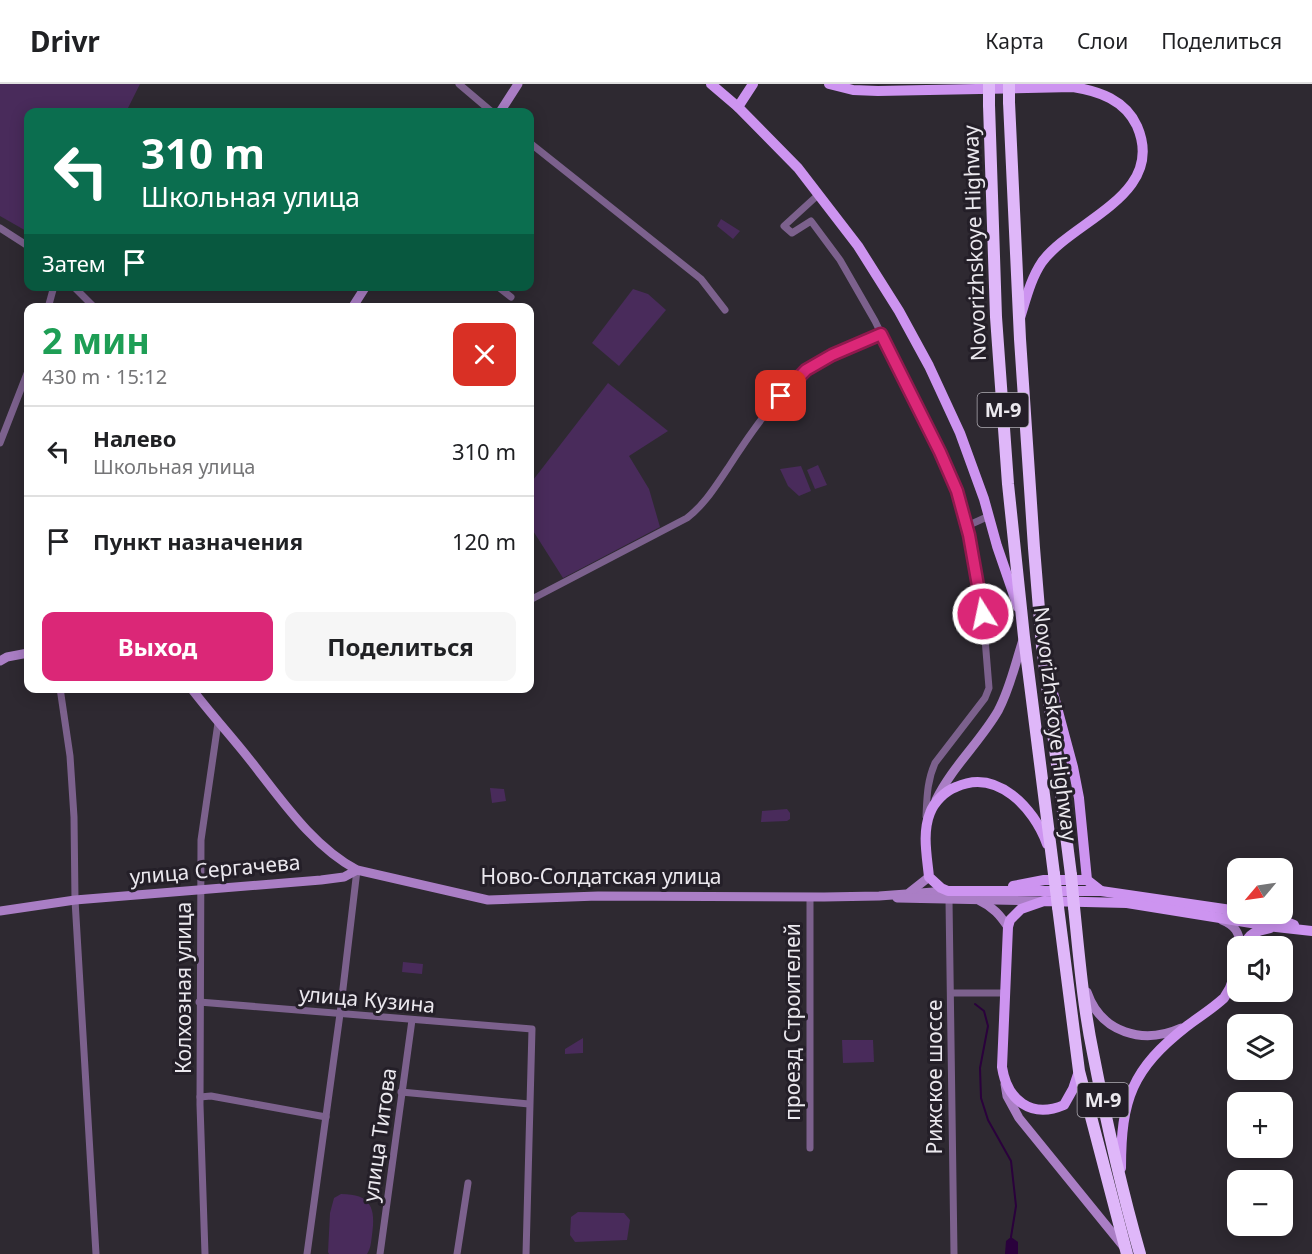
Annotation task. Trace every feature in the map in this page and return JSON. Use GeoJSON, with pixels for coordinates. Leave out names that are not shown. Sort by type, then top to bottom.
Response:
{"type":"FeatureCollection","features":[{"type":"Feature","properties":{"kind":"highway","name":"Novorizhskoye Highway"},"geometry":{"type":"LineString","coordinates":[[989,84],[996,317],[1008,483],[1022,622],[1079,1071],[1126,1252]]}},
{"type":"Feature","properties":{"kind":"highway","name":"Novorizhskoye Highway"},"geometry":{"type":"LineString","coordinates":[[1009,84],[1019,321],[1042,646],[1092,1052],[1140,1254]]}},
{"type":"Feature","properties":{"kind":"main road"},"geometry":{"type":"LineString","coordinates":[[503,108],[518,84]]}},
{"type":"Feature","properties":{"kind":"main road"},"geometry":{"type":"LineString","coordinates":[[711,84],[738,107],[784,153],[819,194],[873,268],[928,366],[960,434],[989,516],[1022,622]]}},
{"type":"Feature","properties":{"kind":"main road"},"geometry":{"type":"LineString","coordinates":[[738,107],[753,84]]}},
{"type":"Feature","properties":{"kind":"main road"},"geometry":{"type":"LineString","coordinates":[[829,84],[853,90],[878,92],[1073,87],[1105,95],[1127,111],[1140,134],[1142,146],[1142,159],[1136,176],[1128,189],[1114,203],[1064,240],[1042,262],[1034,277],[1019,321]]}},
{"type":"Feature","properties":{"kind":"main road","name":"М-9"},"geometry":{"type":"LineString","coordinates":[[925,829],[942,788],[997,711],[1010,684],[1024,637]]}},
{"type":"Feature","properties":{"kind":"main road"},"geometry":{"type":"LineString","coordinates":[[1042,646],[1073,767],[1087,880]]}},
{"type":"Feature","properties":{"kind":"main road"},"geometry":{"type":"LineString","coordinates":[[0,661],[7,657],[24,654]]}},
{"type":"Feature","properties":{"kind":"main road","name":"Ново-Солдатская улица"},"geometry":{"type":"LineString","coordinates":[[195,693],[298,820],[344,863],[357,870],[488,900],[598,896],[879,896],[908,893],[948,895],[977,900],[1127,903],[1310,931]]}},
{"type":"Feature","properties":{"kind":"main road","name":"М-9"},"geometry":{"type":"LineString","coordinates":[[932,809],[945,793],[963,784],[980,782],[1002,788],[1021,802],[1035,819],[1052,859]]}},
{"type":"Feature","properties":{"kind":"main road"},"geometry":{"type":"LineString","coordinates":[[925,829],[929,877],[948,895]]}},
{"type":"Feature","properties":{"kind":"main road","name":"улица Сергачева"},"geometry":{"type":"LineString","coordinates":[[0,911],[75,900],[321,880],[344,877],[357,870]]}},
{"type":"Feature","properties":{"kind":"main road"},"geometry":{"type":"LineString","coordinates":[[908,893],[929,877]]}},
{"type":"Feature","properties":{"kind":"main road"},"geometry":{"type":"LineString","coordinates":[[1000,890],[1044,879],[1087,880],[1101,891]]}},
{"type":"Feature","properties":{"kind":"main road","name":"Ново-Солдатская улица"},"geometry":{"type":"LineString","coordinates":[[879,896],[908,899],[1000,890],[1101,891],[1227,908]]}},
{"type":"Feature","properties":{"kind":"main road"},"geometry":{"type":"LineString","coordinates":[[977,900],[989,905],[1008,927]]}},
{"type":"Feature","properties":{"kind":"main road"},"geometry":{"type":"LineString","coordinates":[[1044,901],[1021,909],[1010,920],[1008,927],[1002,1067],[1007,1096],[1019,1118],[1126,1252]]}},
{"type":"Feature","properties":{"kind":"main road"},"geometry":{"type":"LineString","coordinates":[[1220,919],[1231,923],[1239,936]]}},
{"type":"Feature","properties":{"kind":"main road","name":"Ново-Солдатская улица"},"geometry":{"type":"LineString","coordinates":[[1292,924],[1310,931]]}},
{"type":"Feature","properties":{"kind":"main road"},"geometry":{"type":"LineString","coordinates":[[1249,936],[1276,927]]}},
{"type":"Feature","properties":{"kind":"main road"},"geometry":{"type":"LineString","coordinates":[[1081,974],[1089,999],[1097,1012],[1111,1025],[1122,1031],[1137,1035],[1159,1036],[1189,1025]]}},
{"type":"Feature","properties":{"kind":"main road"},"geometry":{"type":"LineString","coordinates":[[1120,1177],[1124,1118],[1132,1089],[1144,1067],[1157,1052],[1214,1007],[1227,993]]}},
{"type":"Feature","properties":{"kind":"main road"},"geometry":{"type":"LineString","coordinates":[[1005,1081],[1011,1093],[1020,1102],[1043,1111],[1064,1105],[1079,1071]]}},
{"type":"Feature","properties":{"kind":"street"},"geometry":{"type":"LineString","coordinates":[[459,84],[487,108]]}},
{"type":"Feature","properties":{"kind":"street"},"geometry":{"type":"LineString","coordinates":[[534,145],[701,279],[725,310]]}},
{"type":"Feature","properties":{"kind":"street"},"geometry":{"type":"LineString","coordinates":[[819,194],[784,226],[792,233],[809,222],[813,223],[840,260],[881,334],[957,491],[967,526],[983,614],[989,688],[985,699],[935,763],[929,775],[925,829]]}},
{"type":"Feature","properties":{"kind":"street"},"geometry":{"type":"LineString","coordinates":[[0,228],[24,243]]}},
{"type":"Feature","properties":{"kind":"street"},"geometry":{"type":"LineString","coordinates":[[78,291],[90,303]]}},
{"type":"Feature","properties":{"kind":"street"},"geometry":{"type":"LineString","coordinates":[[503,291],[511,297]]}},
{"type":"Feature","properties":{"kind":"street"},"geometry":{"type":"LineString","coordinates":[[534,598],[687,518],[712,494],[728,467],[768,412],[806,370],[832,355],[881,334]]}},
{"type":"Feature","properties":{"kind":"street"},"geometry":{"type":"LineString","coordinates":[[0,443],[24,381]]}},
{"type":"Feature","properties":{"kind":"street"},"geometry":{"type":"LineString","coordinates":[[967,526],[989,516]]}},
{"type":"Feature","properties":{"kind":"street"},"geometry":{"type":"LineString","coordinates":[[61,693],[70,756],[74,817],[75,900],[96,1254]]}},
{"type":"Feature","properties":{"kind":"street","name":"Колхозная улица"},"geometry":{"type":"LineString","coordinates":[[205,1254],[199,1002],[201,840],[218,723]]}},
{"type":"Feature","properties":{"kind":"street"},"geometry":{"type":"LineString","coordinates":[[307,1254],[357,870]]}},
{"type":"Feature","properties":{"kind":"street","name":"Рижское шоссе"},"geometry":{"type":"LineString","coordinates":[[948,895],[954,1254]]}},
{"type":"Feature","properties":{"kind":"street","name":"проезд Строителей"},"geometry":{"type":"LineString","coordinates":[[810,897],[810,1148]]}},
{"type":"Feature","properties":{"kind":"street"},"geometry":{"type":"LineString","coordinates":[[951,993],[1005,993]]}},
{"type":"Feature","properties":{"kind":"street","name":"улица Кузина"},"geometry":{"type":"LineString","coordinates":[[199,1002],[532,1029],[529,1104]]}},
{"type":"Feature","properties":{"kind":"street","name":"улица Титова"},"geometry":{"type":"LineString","coordinates":[[380,1254],[412,1020]]}},
{"type":"Feature","properties":{"kind":"street"},"geometry":{"type":"LineString","coordinates":[[402,1092],[529,1104],[526,1254]]}},
{"type":"Feature","properties":{"kind":"street"},"geometry":{"type":"LineString","coordinates":[[200,1097],[211,1096],[326,1117]]}},
{"type":"Feature","properties":{"kind":"street"},"geometry":{"type":"LineString","coordinates":[[457,1254],[468,1183]]}},
{"type":"Feature","properties":{"kind":"shaded area"},"geometry":{"type":"Polygon","coordinates":[[[0,84],[140,84],[128,108],[24,108],[24,230],[0,216],[0,84]]]}},
{"type":"Feature","properties":{"kind":"shaded area"},"geometry":{"type":"Polygon","coordinates":[[[721,219],[740,231],[733,239],[717,226],[721,219]]]}},
{"type":"Feature","properties":{"kind":"shaded area"},"geometry":{"type":"Polygon","coordinates":[[[633,289],[648,294],[666,310],[619,366],[592,343],[633,289]]]}},
{"type":"Feature","properties":{"kind":"shaded area"},"geometry":{"type":"Polygon","coordinates":[[[608,383],[668,431],[629,456],[649,489],[660,527],[563,578],[534,532],[534,479],[608,383]]]}},
{"type":"Feature","properties":{"kind":"shaded area"},"geometry":{"type":"Polygon","coordinates":[[[818,465],[827,485],[815,489],[807,470],[818,465]]]}},
{"type":"Feature","properties":{"kind":"shaded area"},"geometry":{"type":"Polygon","coordinates":[[[801,466],[811,491],[799,496],[788,486],[780,469],[801,466]]]}},
{"type":"Feature","properties":{"kind":"shaded area"},"geometry":{"type":"Polygon","coordinates":[[[490,788],[504,789],[506,801],[492,803],[490,788]]]}},
{"type":"Feature","properties":{"kind":"shaded area"},"geometry":{"type":"Polygon","coordinates":[[[787,809],[790,819],[787,821],[761,822],[762,811],[787,809]]]}},
{"type":"Feature","properties":{"kind":"shaded area"},"geometry":{"type":"Polygon","coordinates":[[[403,962],[423,964],[422,974],[402,972],[403,962]]]}},
{"type":"Feature","properties":{"kind":"shaded area"},"geometry":{"type":"Polygon","coordinates":[[[583,1038],[583,1053],[565,1054],[565,1049],[583,1038]]]}},
{"type":"Feature","properties":{"kind":"shaded area"},"geometry":{"type":"Polygon","coordinates":[[[842,1040],[873,1040],[874,1062],[843,1063],[842,1040]]]}},
{"type":"Feature","properties":{"kind":"shaded area"},"geometry":{"type":"Polygon","coordinates":[[[341,1194],[365,1200],[372,1210],[372,1235],[367,1254],[329,1254],[328,1252],[330,1213],[334,1198],[341,1194]]]}},
{"type":"Feature","properties":{"kind":"shaded area"},"geometry":{"type":"Polygon","coordinates":[[[578,1212],[624,1213],[630,1220],[627,1240],[575,1242],[570,1235],[571,1217],[578,1212]]]}},
{"type":"Feature","properties":{"kind":"shaded area"},"geometry":{"type":"Polygon","coordinates":[[[1011,1237],[1018,1242],[1018,1254],[1005,1254],[1006,1241],[1011,1237]]]}},
{"type":"Feature","properties":{"kind":"waterway"},"geometry":{"type":"LineString","coordinates":[[975,1004],[984,1011],[988,1026],[980,1068],[981,1098],[988,1120],[1011,1161],[1016,1206],[1011,1237]]}},
{"type":"Feature","properties":{"kind":"route"},"geometry":{"type":"LineString","coordinates":[[781,396],[806,370],[832,355],[881,334],[957,491],[969,535],[983,614]]}}]}
